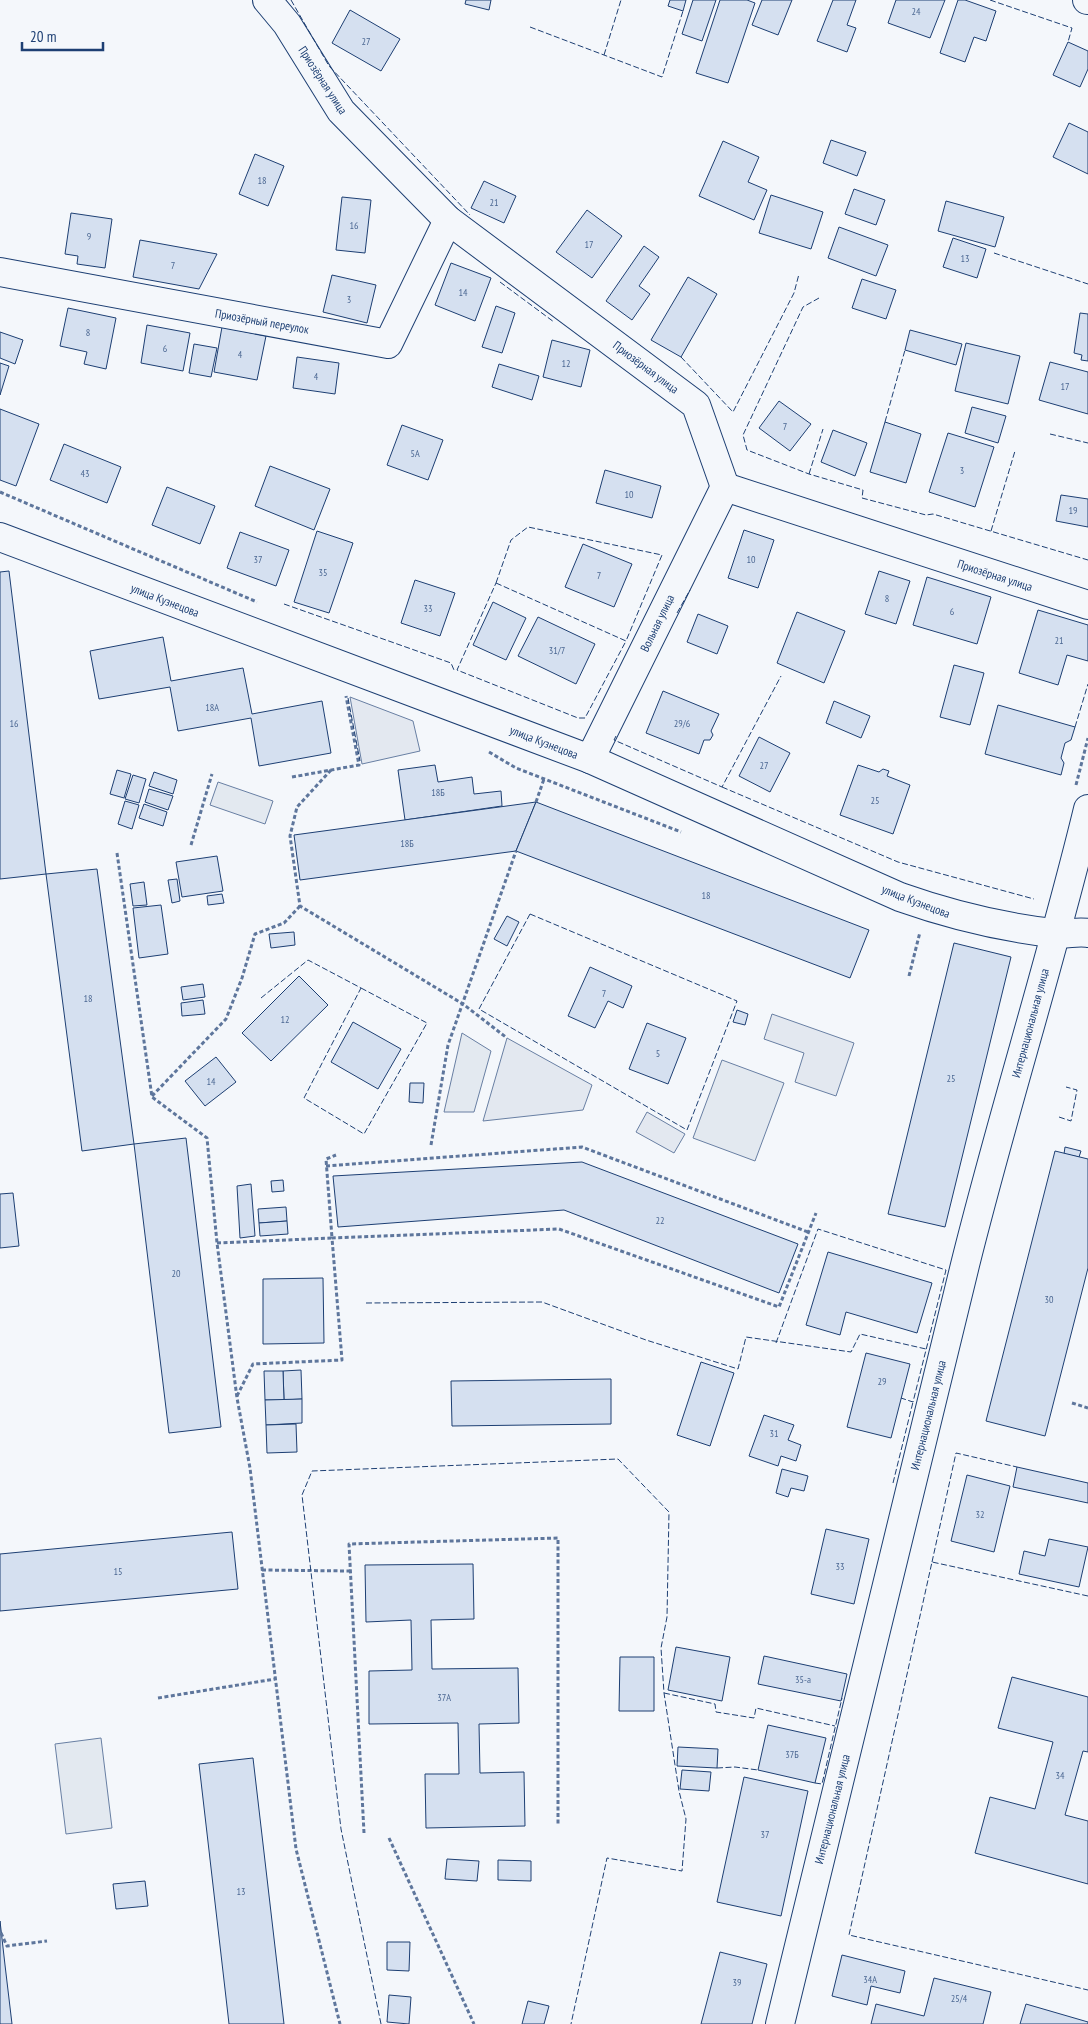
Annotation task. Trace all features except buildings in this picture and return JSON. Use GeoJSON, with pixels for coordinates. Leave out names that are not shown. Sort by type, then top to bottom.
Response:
{"type":"FeatureCollection","features":[{"type":"Feature","properties":{"kind":"street","name":"Приозёрная улица"},"geometry":{"type":"LineString","coordinates":[[267,0],[287,24],[341,111],[448,220],[696,404],[725,487],[1088,605]]}},
{"type":"Feature","properties":{"kind":"street","name":"Приозёрный переулок"},"geometry":{"type":"LineString","coordinates":[[0,272],[388,344],[448,220]]}},
{"type":"Feature","properties":{"kind":"street","name":"Вольная улица"},"geometry":{"type":"LineString","coordinates":[[590,759],[725,487]]}},
{"type":"Feature","properties":{"kind":"street","name":"улица Кузнецова"},"geometry":{"type":"LineString","coordinates":[[0,537],[590,759],[900,897],[949,914],[1003,927],[1057,934],[1088,932]]}},
{"type":"Feature","properties":{"kind":"street","name":"Интернациональная улица"},"geometry":{"type":"LineString","coordinates":[[780,2024],[966,1264],[1027,1034],[1057,934],[1088,809]]}},
{"type":"Feature","properties":{"kind":"path"},"geometry":{"type":"LineString","coordinates":[[292,777],[358,766],[345,691]]}},
{"type":"Feature","properties":{"kind":"path"},"geometry":{"type":"LineString","coordinates":[[300,906],[290,836],[298,807],[332,770]]}},
{"type":"Feature","properties":{"kind":"path"},"geometry":{"type":"LineString","coordinates":[[191,845],[212,774]]}},
{"type":"Feature","properties":{"kind":"path"},"geometry":{"type":"LineString","coordinates":[[536,802],[544,779]]}},
{"type":"Feature","properties":{"kind":"path"},"geometry":{"type":"LineString","coordinates":[[431,1145],[448,1045],[516,851]]}},
{"type":"Feature","properties":{"kind":"path"},"geometry":{"type":"LineString","coordinates":[[117,853],[152,1097],[208,1138],[217,1244],[237,1398],[250,1468],[296,1849],[340,2024]]}},
{"type":"Feature","properties":{"kind":"path"},"geometry":{"type":"LineString","coordinates":[[300,906],[463,1004],[507,1038]]}},
{"type":"Feature","properties":{"kind":"path"},"geometry":{"type":"LineString","coordinates":[[152,1097],[226,1019],[242,978],[255,934],[284,923],[300,906]]}},
{"type":"Feature","properties":{"kind":"path"},"geometry":{"type":"LineString","coordinates":[[909,976],[923,924]]}},
{"type":"Feature","properties":{"kind":"path"},"geometry":{"type":"LineString","coordinates":[[326,1166],[582,1147],[808,1232]]}},
{"type":"Feature","properties":{"kind":"path"},"geometry":{"type":"LineString","coordinates":[[237,1398],[253,1364],[342,1360],[326,1166],[326,1160],[336,1155]]}},
{"type":"Feature","properties":{"kind":"path"},"geometry":{"type":"LineString","coordinates":[[217,1244],[559,1229],[779,1307],[816,1213]]}},
{"type":"Feature","properties":{"kind":"path"},"geometry":{"type":"LineString","coordinates":[[1072,1403],[1088,1408]]}},
{"type":"Feature","properties":{"kind":"path"},"geometry":{"type":"LineString","coordinates":[[364,1833],[349,1544],[558,1538],[558,1825]]}},
{"type":"Feature","properties":{"kind":"path"},"geometry":{"type":"LineString","coordinates":[[262,1570],[351,1571]]}},
{"type":"Feature","properties":{"kind":"path"},"geometry":{"type":"LineString","coordinates":[[158,1698],[275,1679]]}},
{"type":"Feature","properties":{"kind":"path"},"geometry":{"type":"LineString","coordinates":[[389,1838],[474,2024]]}},
{"type":"Feature","properties":{"kind":"path"},"geometry":{"type":"LineString","coordinates":[[2,1933],[7,1946],[47,1941]]}},
{"type":"Feature","properties":{"kind":"shaded area"},"geometry":{"type":"Polygon","coordinates":[[[350,697],[413,721],[420,751],[362,764],[350,697]]]}},
{"type":"Feature","properties":{"kind":"shaded area"},"geometry":{"type":"Polygon","coordinates":[[[218,782],[273,801],[265,824],[210,805],[218,782]]]}},
{"type":"Feature","properties":{"kind":"shaded area"},"geometry":{"type":"Polygon","coordinates":[[[772,1014],[854,1043],[836,1096],[795,1082],[804,1053],[764,1039],[772,1014]]]}},
{"type":"Feature","properties":{"kind":"shaded area"},"geometry":{"type":"Polygon","coordinates":[[[462,1033],[491,1051],[474,1112],[444,1112],[462,1033]]]}},
{"type":"Feature","properties":{"kind":"shaded area"},"geometry":{"type":"Polygon","coordinates":[[[507,1038],[592,1085],[583,1110],[483,1121],[507,1038]]]}},
{"type":"Feature","properties":{"kind":"shaded area"},"geometry":{"type":"Polygon","coordinates":[[[722,1060],[784,1083],[755,1161],[693,1138],[722,1060]]]}},
{"type":"Feature","properties":{"kind":"shaded area"},"geometry":{"type":"Polygon","coordinates":[[[647,1112],[685,1134],[674,1153],[636,1132],[647,1112]]]}},
{"type":"Feature","properties":{"kind":"shaded area"},"geometry":{"type":"Polygon","coordinates":[[[101,1738],[112,1828],[66,1834],[55,1744],[101,1738]]]}},
{"type":"Feature","properties":{"kind":"fence"},"geometry":{"type":"LineString","coordinates":[[291,0],[329,66],[470,215]]}},
{"type":"Feature","properties":{"kind":"fence"},"geometry":{"type":"LineString","coordinates":[[604,55],[621,0]]}},
{"type":"Feature","properties":{"kind":"fence"},"geometry":{"type":"LineString","coordinates":[[990,0],[1072,28],[1068,42]]}},
{"type":"Feature","properties":{"kind":"fence"},"geometry":{"type":"LineString","coordinates":[[530,27],[662,77],[683,11]]}},
{"type":"Feature","properties":{"kind":"fence"},"geometry":{"type":"LineString","coordinates":[[994,253],[1088,284]]}},
{"type":"Feature","properties":{"kind":"fence"},"geometry":{"type":"LineString","coordinates":[[681,357],[733,412],[794,293],[799,274]]}},
{"type":"Feature","properties":{"kind":"fence"},"geometry":{"type":"LineString","coordinates":[[500,282],[554,322]]}},
{"type":"Feature","properties":{"kind":"fence"},"geometry":{"type":"LineString","coordinates":[[819,298],[803,307],[743,435],[747,450],[809,474],[863,490],[862,498],[926,515],[933,514],[1088,560]]}},
{"type":"Feature","properties":{"kind":"fence"},"geometry":{"type":"LineString","coordinates":[[885,422],[905,350]]}},
{"type":"Feature","properties":{"kind":"fence"},"geometry":{"type":"LineString","coordinates":[[809,474],[823,429]]}},
{"type":"Feature","properties":{"kind":"fence"},"geometry":{"type":"LineString","coordinates":[[1050,434],[1088,443]]}},
{"type":"Feature","properties":{"kind":"fence"},"geometry":{"type":"LineString","coordinates":[[991,531],[1015,451]]}},
{"type":"Feature","properties":{"kind":"fence"},"geometry":{"type":"LineString","coordinates":[[496,583],[511,540],[528,527],[662,555],[626,641]]}},
{"type":"Feature","properties":{"kind":"fence"},"geometry":{"type":"LineString","coordinates":[[496,583],[626,641],[585,718],[578,718],[457,670],[496,583]]}},
{"type":"Feature","properties":{"kind":"fence"},"geometry":{"type":"LineString","coordinates":[[677,613],[690,590]]}},
{"type":"Feature","properties":{"kind":"fence"},"geometry":{"type":"LineString","coordinates":[[284,604],[451,663],[454,670]]}},
{"type":"Feature","properties":{"kind":"fence"},"geometry":{"type":"LineString","coordinates":[[616,736],[614,740],[722,787],[781,676]]}},
{"type":"Feature","properties":{"kind":"fence"},"geometry":{"type":"LineString","coordinates":[[1075,727],[1088,684]]}},
{"type":"Feature","properties":{"kind":"fence"},"geometry":{"type":"LineString","coordinates":[[348,698],[360,761]]}},
{"type":"Feature","properties":{"kind":"fence"},"geometry":{"type":"LineString","coordinates":[[722,787],[898,862],[1034,899]]}},
{"type":"Feature","properties":{"kind":"fence"},"geometry":{"type":"LineString","coordinates":[[530,914],[737,1001],[687,1130],[479,1009],[530,914]]}},
{"type":"Feature","properties":{"kind":"fence"},"geometry":{"type":"LineString","coordinates":[[261,998],[308,960],[361,988]]}},
{"type":"Feature","properties":{"kind":"fence"},"geometry":{"type":"LineString","coordinates":[[361,988],[427,1023],[364,1134],[304,1098],[361,988]]}},
{"type":"Feature","properties":{"kind":"fence"},"geometry":{"type":"LineString","coordinates":[[1059,1117],[1071,1121],[1077,1090],[1066,1087]]}},
{"type":"Feature","properties":{"kind":"fence"},"geometry":{"type":"LineString","coordinates":[[776,1343],[818,1229],[946,1270],[913,1402],[901,1398]]}},
{"type":"Feature","properties":{"kind":"fence"},"geometry":{"type":"LineString","coordinates":[[366,1303],[542,1302],[646,1340],[738,1369],[746,1337],[851,1352],[860,1334],[926,1349]]}},
{"type":"Feature","properties":{"kind":"fence"},"geometry":{"type":"LineString","coordinates":[[893,1483],[913,1402]]}},
{"type":"Feature","properties":{"kind":"fence"},"geometry":{"type":"LineString","coordinates":[[932,1562],[956,1453],[1017,1467]]}},
{"type":"Feature","properties":{"kind":"fence"},"geometry":{"type":"LineString","coordinates":[[381,2024],[341,1829],[302,1495],[312,1471],[618,1459],[669,1512],[667,1617],[661,1648],[664,1693],[679,1791],[686,1819],[682,1871],[607,1858],[571,2024]]}},
{"type":"Feature","properties":{"kind":"fence"},"geometry":{"type":"LineString","coordinates":[[1088,1596],[932,1562],[849,1935],[1088,1990]]}},
{"type":"Feature","properties":{"kind":"fence"},"geometry":{"type":"LineString","coordinates":[[664,1693],[715,1704],[716,1712],[754,1718],[756,1708],[835,1726]]}},
{"type":"Feature","properties":{"kind":"fence"},"geometry":{"type":"LineString","coordinates":[[815,1783],[822,1784],[842,1698]]}},
{"type":"Feature","properties":{"kind":"fence"},"geometry":{"type":"LineString","coordinates":[[717,1768],[735,1767],[758,1770]]}}]}
